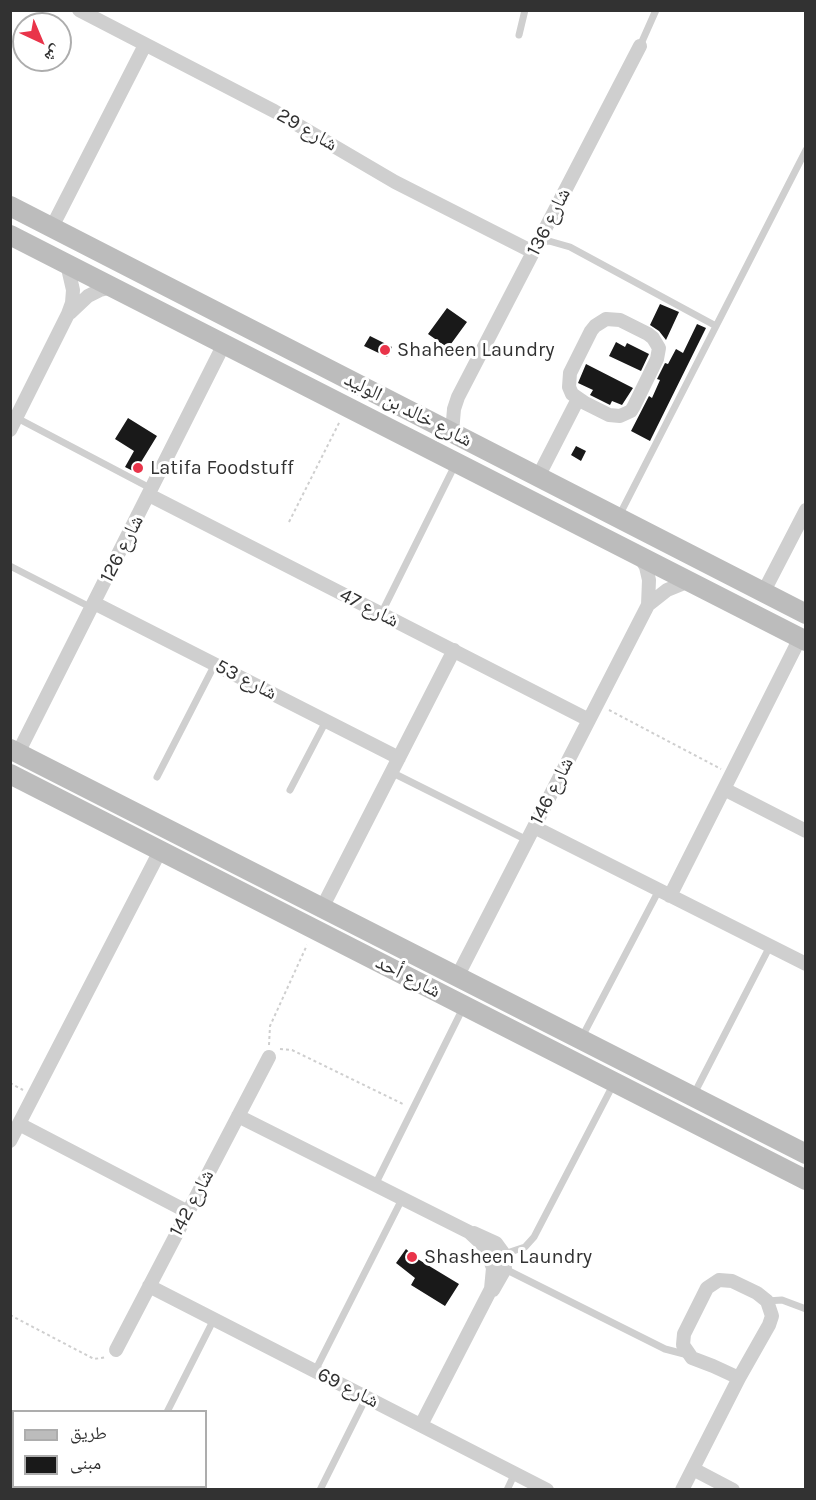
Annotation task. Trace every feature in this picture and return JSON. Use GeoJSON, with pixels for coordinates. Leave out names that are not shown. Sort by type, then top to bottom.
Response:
{"type":"FeatureCollection","features":[{"type":"Feature","properties":{"kind":"main road","name":"شارع خالد بن الوليد"},"geometry":{"type":"LineString","coordinates":[[10,206],[806,614]]}},
{"type":"Feature","properties":{"kind":"main road","name":"شارع خالد بن الوليد"},"geometry":{"type":"LineString","coordinates":[[10,235],[802,640]]}},
{"type":"Feature","properties":{"kind":"main road"},"geometry":{"type":"LineString","coordinates":[[351,410],[365,408],[369,404],[367,389]]}},
{"type":"Feature","properties":{"kind":"main road"},"geometry":{"type":"LineString","coordinates":[[386,427],[384,417],[386,412],[399,405]]}},
{"type":"Feature","properties":{"kind":"main road","name":"شارع أحد"},"geometry":{"type":"LineString","coordinates":[[14,751],[806,1155]]}},
{"type":"Feature","properties":{"kind":"main road"},"geometry":{"type":"LineString","coordinates":[[18,778],[31,763],[37,762]]}},
{"type":"Feature","properties":{"kind":"main road","name":"شارع أحد"},"geometry":{"type":"LineString","coordinates":[[18,778],[806,1180]]}},
{"type":"Feature","properties":{"kind":"main road"},"geometry":{"type":"LineString","coordinates":[[371,958],[381,953],[379,938]]}},
{"type":"Feature","properties":{"kind":"main road"},"geometry":{"type":"LineString","coordinates":[[621,1086],[637,1068]]}},
{"type":"Feature","properties":{"kind":"street","name":"شارع 29"},"geometry":{"type":"LineString","coordinates":[[79,10],[274,111],[395,182],[536,247]]}},
{"type":"Feature","properties":{"kind":"street"},"geometry":{"type":"LineString","coordinates":[[52,227],[146,45]]}},
{"type":"Feature","properties":{"kind":"street","name":"شارع 136"},"geometry":{"type":"LineString","coordinates":[[452,433],[454,409],[458,397],[640,46]]}},
{"type":"Feature","properties":{"kind":"street"},"geometry":{"type":"LineString","coordinates":[[14,424],[72,303],[73,290],[67,264]]}},
{"type":"Feature","properties":{"kind":"street"},"geometry":{"type":"LineString","coordinates":[[68,314],[88,296],[113,287]]}},
{"type":"Feature","properties":{"kind":"street"},"geometry":{"type":"LineString","coordinates":[[620,320],[648,334],[656,342],[659,348],[657,359],[634,406],[626,414],[614,417],[578,399],[569,387],[570,373],[591,331],[600,321],[620,320]]}},
{"type":"Feature","properties":{"kind":"street","name":"شارع 126"},"geometry":{"type":"LineString","coordinates":[[14,751],[93,606],[224,344]]}},
{"type":"Feature","properties":{"kind":"street","name":"شارع 136"},"geometry":{"type":"LineString","coordinates":[[432,423],[458,397]]}},
{"type":"Feature","properties":{"kind":"street"},"geometry":{"type":"LineString","coordinates":[[538,477],[578,399]]}},
{"type":"Feature","properties":{"kind":"street","name":"شارع 47"},"geometry":{"type":"LineString","coordinates":[[151,492],[381,614],[589,720]]}},
{"type":"Feature","properties":{"kind":"street"},"geometry":{"type":"LineString","coordinates":[[763,593],[806,510]]}},
{"type":"Feature","properties":{"kind":"street","name":"شارع 146"},"geometry":{"type":"LineString","coordinates":[[639,556],[646,567],[649,580],[648,605]]}},
{"type":"Feature","properties":{"kind":"street","name":"شارع 146"},"geometry":{"type":"LineString","coordinates":[[457,977],[648,605],[667,590],[689,581]]}},
{"type":"Feature","properties":{"kind":"street","name":"شارع 53"},"geometry":{"type":"LineString","coordinates":[[93,606],[214,664],[399,758]]}},
{"type":"Feature","properties":{"kind":"street"},"geometry":{"type":"LineString","coordinates":[[664,893],[724,789],[802,640]]}},
{"type":"Feature","properties":{"kind":"street"},"geometry":{"type":"LineString","coordinates":[[322,908],[454,650]]}},
{"type":"Feature","properties":{"kind":"street"},"geometry":{"type":"LineString","coordinates":[[724,789],[806,831]]}},
{"type":"Feature","properties":{"kind":"street"},"geometry":{"type":"LineString","coordinates":[[534,827],[806,964]]}},
{"type":"Feature","properties":{"kind":"street"},"geometry":{"type":"LineString","coordinates":[[10,1141],[160,851]]}},
{"type":"Feature","properties":{"kind":"street","name":"شارع 142"},"geometry":{"type":"LineString","coordinates":[[116,1350],[271,1055]]}},
{"type":"Feature","properties":{"kind":"street"},"geometry":{"type":"LineString","coordinates":[[238,1116],[470,1232],[491,1239],[496,1242],[504,1254],[505,1269],[502,1276],[486,1299],[421,1425]]}},
{"type":"Feature","properties":{"kind":"street"},"geometry":{"type":"LineString","coordinates":[[20,1124],[188,1212]]}},
{"type":"Feature","properties":{"kind":"street"},"geometry":{"type":"LineString","coordinates":[[470,1232],[478,1239],[490,1257],[493,1278],[486,1299]]}},
{"type":"Feature","properties":{"kind":"street","name":"شارع 69"},"geometry":{"type":"LineString","coordinates":[[149,1286],[547,1490]]}},
{"type":"Feature","properties":{"kind":"street"},"geometry":{"type":"LineString","coordinates":[[682,1490],[772,1316],[767,1301],[743,1289],[727,1287],[716,1290],[708,1298],[683,1339],[683,1345],[688,1355],[696,1361],[739,1378]]}},
{"type":"Feature","properties":{"kind":"street"},"geometry":{"type":"LineString","coordinates":[[743,1289],[761,1306],[763,1323],[757,1345]]}},
{"type":"Feature","properties":{"kind":"street"},"geometry":{"type":"LineString","coordinates":[[698,1312],[691,1342],[696,1353],[713,1366]]}},
{"type":"Feature","properties":{"kind":"street"},"geometry":{"type":"LineString","coordinates":[[693,1469],[733,1490]]}},
{"type":"Feature","properties":{"kind":"lane"},"geometry":{"type":"LineString","coordinates":[[519,35],[525,10]]}},
{"type":"Feature","properties":{"kind":"lane"},"geometry":{"type":"LineString","coordinates":[[640,46],[656,10]]}},
{"type":"Feature","properties":{"kind":"lane"},"geometry":{"type":"LineString","coordinates":[[618,518],[806,150]]}},
{"type":"Feature","properties":{"kind":"lane"},"geometry":{"type":"LineString","coordinates":[[536,247],[549,241],[570,247],[716,326]]}},
{"type":"Feature","properties":{"kind":"lane"},"geometry":{"type":"LineString","coordinates":[[14,424],[151,492]]}},
{"type":"Feature","properties":{"kind":"lane"},"geometry":{"type":"LineString","coordinates":[[381,614],[456,463]]}},
{"type":"Feature","properties":{"kind":"lane"},"geometry":{"type":"LineString","coordinates":[[10,566],[93,606]]}},
{"type":"Feature","properties":{"kind":"lane"},"geometry":{"type":"LineString","coordinates":[[157,777],[214,664]]}},
{"type":"Feature","properties":{"kind":"lane"},"geometry":{"type":"LineString","coordinates":[[290,790],[326,721]]}},
{"type":"Feature","properties":{"kind":"lane"},"geometry":{"type":"LineString","coordinates":[[391,772],[527,840]]}},
{"type":"Feature","properties":{"kind":"lane"},"geometry":{"type":"LineString","coordinates":[[581,1040],[664,893]]}},
{"type":"Feature","properties":{"kind":"lane"},"geometry":{"type":"LineString","coordinates":[[692,1097],[770,946]]}},
{"type":"Feature","properties":{"kind":"lane"},"geometry":{"type":"LineString","coordinates":[[375,1185],[464,1006]]}},
{"type":"Feature","properties":{"kind":"lane"},"geometry":{"type":"LineString","coordinates":[[504,1254],[525,1247],[534,1238],[621,1086]]}},
{"type":"Feature","properties":{"kind":"lane"},"geometry":{"type":"LineString","coordinates":[[315,1371],[402,1198]]}},
{"type":"Feature","properties":{"kind":"lane"},"geometry":{"type":"LineString","coordinates":[[505,1269],[665,1349],[688,1355]]}},
{"type":"Feature","properties":{"kind":"lane"},"geometry":{"type":"LineString","coordinates":[[767,1301],[782,1300],[806,1309]]}},
{"type":"Feature","properties":{"kind":"lane"},"geometry":{"type":"LineString","coordinates":[[168,1410],[214,1319]]}},
{"type":"Feature","properties":{"kind":"lane"},"geometry":{"type":"LineString","coordinates":[[320,1490],[366,1398]]}},
{"type":"Feature","properties":{"kind":"lane"},"geometry":{"type":"LineString","coordinates":[[507,1490],[515,1473]]}},
{"type":"Feature","properties":{"kind":"path"},"geometry":{"type":"LineString","coordinates":[[289,522],[351,410]]}},
{"type":"Feature","properties":{"kind":"path"},"geometry":{"type":"LineString","coordinates":[[597,704],[731,775]]}},
{"type":"Feature","properties":{"kind":"path"},"geometry":{"type":"LineString","coordinates":[[314,930],[270,1026],[268,1035],[271,1055],[282,1049],[292,1050],[413,1109]]}},
{"type":"Feature","properties":{"kind":"path"},"geometry":{"type":"LineString","coordinates":[[10,1315],[94,1359],[110,1356],[116,1350]]}},
{"type":"Feature","properties":{"kind":"building"},"geometry":{"type":"Polygon","coordinates":[[[660,304],[679,312],[666,340],[650,325],[660,304]]]}},
{"type":"Feature","properties":{"kind":"building"},"geometry":{"type":"Polygon","coordinates":[[[447,308],[467,322],[448,348],[428,334],[447,308]]]}},
{"type":"Feature","properties":{"kind":"building"},"geometry":{"type":"Polygon","coordinates":[[[697,324],[706,328],[650,441],[631,431],[649,396],[652,398],[660,380],[657,379],[665,363],[668,364],[676,349],[683,353],[697,324]]]}},
{"type":"Feature","properties":{"kind":"building"},"geometry":{"type":"Polygon","coordinates":[[[370,336],[392,347],[387,357],[364,346],[370,336]]]}},
{"type":"Feature","properties":{"kind":"building"},"geometry":{"type":"Polygon","coordinates":[[[616,342],[625,347],[627,343],[649,354],[641,371],[609,356],[616,342]]]}},
{"type":"Feature","properties":{"kind":"building"},"geometry":{"type":"Polygon","coordinates":[[[586,364],[633,388],[622,405],[612,401],[610,405],[590,395],[593,390],[578,383],[586,364]]]}},
{"type":"Feature","properties":{"kind":"building"},"geometry":{"type":"Polygon","coordinates":[[[128,418],[157,436],[135,472],[125,467],[134,451],[115,439],[128,418]]]}},
{"type":"Feature","properties":{"kind":"building"},"geometry":{"type":"Polygon","coordinates":[[[576,446],[586,451],[581,461],[571,455],[576,446]]]}},
{"type":"Feature","properties":{"kind":"building"},"geometry":{"type":"Polygon","coordinates":[[[406,1249],[416,1258],[459,1284],[445,1306],[411,1285],[415,1278],[396,1263],[406,1249]]]}},
{"type":"Feature","properties":{"kind":"place","name":"Shaheen Laundry"},"geometry":{"type":"Point","coordinates":[385,350]}},
{"type":"Feature","properties":{"kind":"place","name":"Latifa Foodstuff"},"geometry":{"type":"Point","coordinates":[138,468]}},
{"type":"Feature","properties":{"kind":"place","name":"Shasheen Laundry"},"geometry":{"type":"Point","coordinates":[412,1257]}}]}
